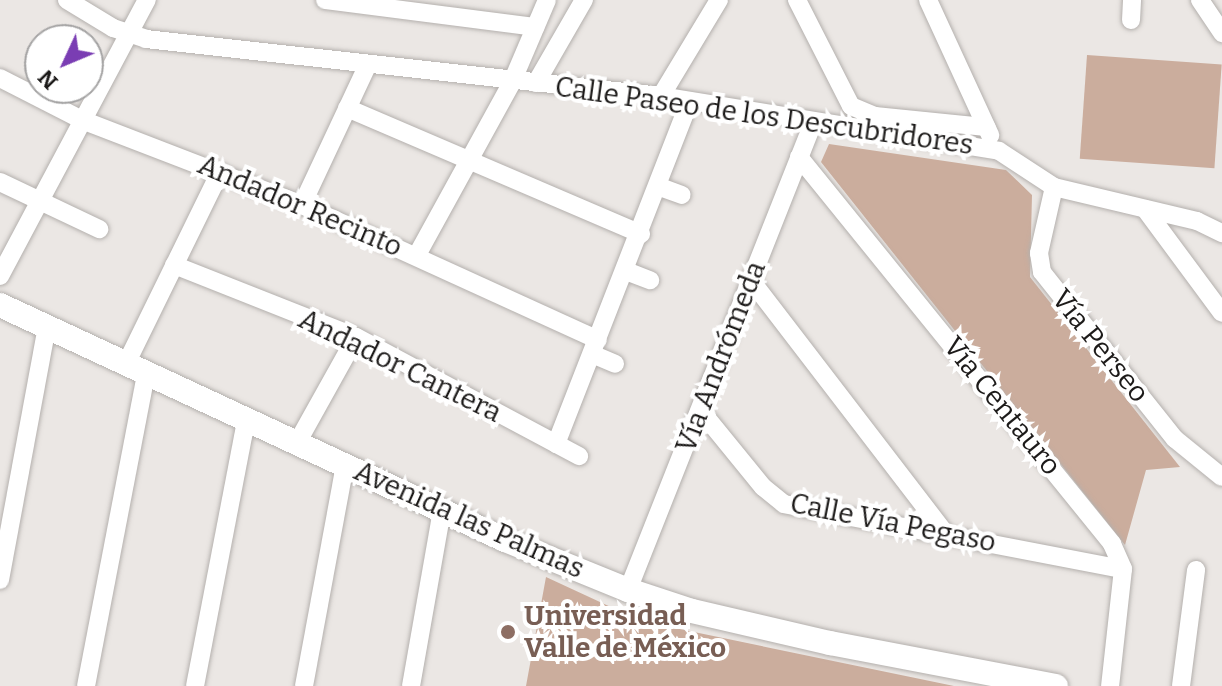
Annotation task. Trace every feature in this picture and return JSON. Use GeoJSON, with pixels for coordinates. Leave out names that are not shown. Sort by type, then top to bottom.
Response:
{"type":"FeatureCollection","features":[{"type":"Feature","properties":{"kind":"street"},"geometry":{"type":"LineString","coordinates":[[67,0],[127,35]]}},
{"type":"Feature","properties":{"kind":"street"},"geometry":{"type":"LineString","coordinates":[[0,276],[147,0]]}},
{"type":"Feature","properties":{"kind":"street"},"geometry":{"type":"LineString","coordinates":[[325,0],[535,27]]}},
{"type":"Feature","properties":{"kind":"street"},"geometry":{"type":"LineString","coordinates":[[417,255],[470,164],[512,82],[547,0]]}},
{"type":"Feature","properties":{"kind":"street"},"geometry":{"type":"LineString","coordinates":[[536,83],[584,0]]}},
{"type":"Feature","properties":{"kind":"street"},"geometry":{"type":"LineString","coordinates":[[661,96],[719,0]]}},
{"type":"Feature","properties":{"kind":"street"},"geometry":{"type":"LineString","coordinates":[[797,0],[842,97],[860,112],[986,127]]}},
{"type":"Feature","properties":{"kind":"street"},"geometry":{"type":"LineString","coordinates":[[928,0],[999,151]]}},
{"type":"Feature","properties":{"kind":"street"},"geometry":{"type":"LineString","coordinates":[[1131,20],[1132,0]]}},
{"type":"Feature","properties":{"kind":"street"},"geometry":{"type":"LineString","coordinates":[[1200,0],[1222,33]]}},
{"type":"Feature","properties":{"kind":"street","name":"Calle Paseo de los Descubridores"},"geometry":{"type":"LineString","coordinates":[[127,35],[367,66],[661,96],[999,151],[1054,187],[1197,221],[1222,233]]}},
{"type":"Feature","properties":{"kind":"street"},"geometry":{"type":"LineString","coordinates":[[302,205],[367,66]]}},
{"type":"Feature","properties":{"kind":"street","name":"Andador Recinto"},"geometry":{"type":"LineString","coordinates":[[0,78],[82,120],[302,205],[417,255],[595,347],[615,364]]}},
{"type":"Feature","properties":{"kind":"street"},"geometry":{"type":"LineString","coordinates":[[556,444],[660,187],[690,101]]}},
{"type":"Feature","properties":{"kind":"street"},"geometry":{"type":"LineString","coordinates":[[347,108],[470,164],[641,234]]}},
{"type":"Feature","properties":{"kind":"street","name":"Vía Andrómeda"},"geometry":{"type":"LineString","coordinates":[[628,590],[813,123]]}},
{"type":"Feature","properties":{"kind":"street","name":"Vía Centauro"},"geometry":{"type":"LineString","coordinates":[[799,157],[1085,508],[1123,569]]}},
{"type":"Feature","properties":{"kind":"street"},"geometry":{"type":"LineString","coordinates":[[86,686],[136,368],[174,265],[220,172]]}},
{"type":"Feature","properties":{"kind":"street"},"geometry":{"type":"LineString","coordinates":[[0,182],[99,229]]}},
{"type":"Feature","properties":{"kind":"street"},"geometry":{"type":"LineString","coordinates":[[660,187],[682,195]]}},
{"type":"Feature","properties":{"kind":"street","name":"Vía Perseo"},"geometry":{"type":"LineString","coordinates":[[1054,187],[1039,253],[1042,272],[1175,439],[1222,477]]}},
{"type":"Feature","properties":{"kind":"street"},"geometry":{"type":"LineString","coordinates":[[1145,209],[1222,313]]}},
{"type":"Feature","properties":{"kind":"street","name":"Calle Paseo de los Descubridores"},"geometry":{"type":"LineString","coordinates":[[1197,221],[1222,217]]}},
{"type":"Feature","properties":{"kind":"street","name":"Andador Cantera"},"geometry":{"type":"LineString","coordinates":[[174,265],[356,337],[579,456]]}},
{"type":"Feature","properties":{"kind":"street"},"geometry":{"type":"LineString","coordinates":[[626,271],[650,280]]}},
{"type":"Feature","properties":{"kind":"street"},"geometry":{"type":"LineString","coordinates":[[750,279],[944,532]]}},
{"type":"Feature","properties":{"kind":"street","name":"Avenida las Palmas"},"geometry":{"type":"LineString","coordinates":[[0,305],[442,510],[628,590],[692,611],[830,643],[1038,684]]}},
{"type":"Feature","properties":{"kind":"street"},"geometry":{"type":"LineString","coordinates":[[0,580],[47,327]]}},
{"type":"Feature","properties":{"kind":"street"},"geometry":{"type":"LineString","coordinates":[[297,443],[356,337]]}},
{"type":"Feature","properties":{"kind":"street","name":"Calle Vía Pegaso"},"geometry":{"type":"LineString","coordinates":[[701,411],[763,487],[784,504],[944,532],[1123,569]]}},
{"type":"Feature","properties":{"kind":"street"},"geometry":{"type":"LineString","coordinates":[[195,686],[246,420]]}},
{"type":"Feature","properties":{"kind":"street"},"geometry":{"type":"LineString","coordinates":[[304,686],[345,465]]}},
{"type":"Feature","properties":{"kind":"street"},"geometry":{"type":"LineString","coordinates":[[411,686],[442,510]]}},
{"type":"Feature","properties":{"kind":"street"},"geometry":{"type":"LineString","coordinates":[[1110,686],[1123,569]]}},
{"type":"Feature","properties":{"kind":"street"},"geometry":{"type":"LineString","coordinates":[[1181,686],[1196,570]]}},
{"type":"Feature","properties":{"kind":"shaded area"},"geometry":{"type":"Polygon","coordinates":[[[1087,55],[1222,64],[1214,168],[1080,159],[1087,55]]]}},
{"type":"Feature","properties":{"kind":"shaded area"},"geometry":{"type":"Polygon","coordinates":[[[829,144],[1006,170],[1032,195],[1030,277],[1180,467],[1146,470],[1125,545],[821,162],[829,144]]]}},
{"type":"Feature","properties":{"kind":"shaded area"},"geometry":{"type":"Polygon","coordinates":[[[546,577],[641,621],[954,686],[526,686],[546,577]]]}},
{"type":"Feature","properties":{"kind":"place","name":"Universidad Valle de México"},"geometry":{"type":"Point","coordinates":[508,632]}}]}
